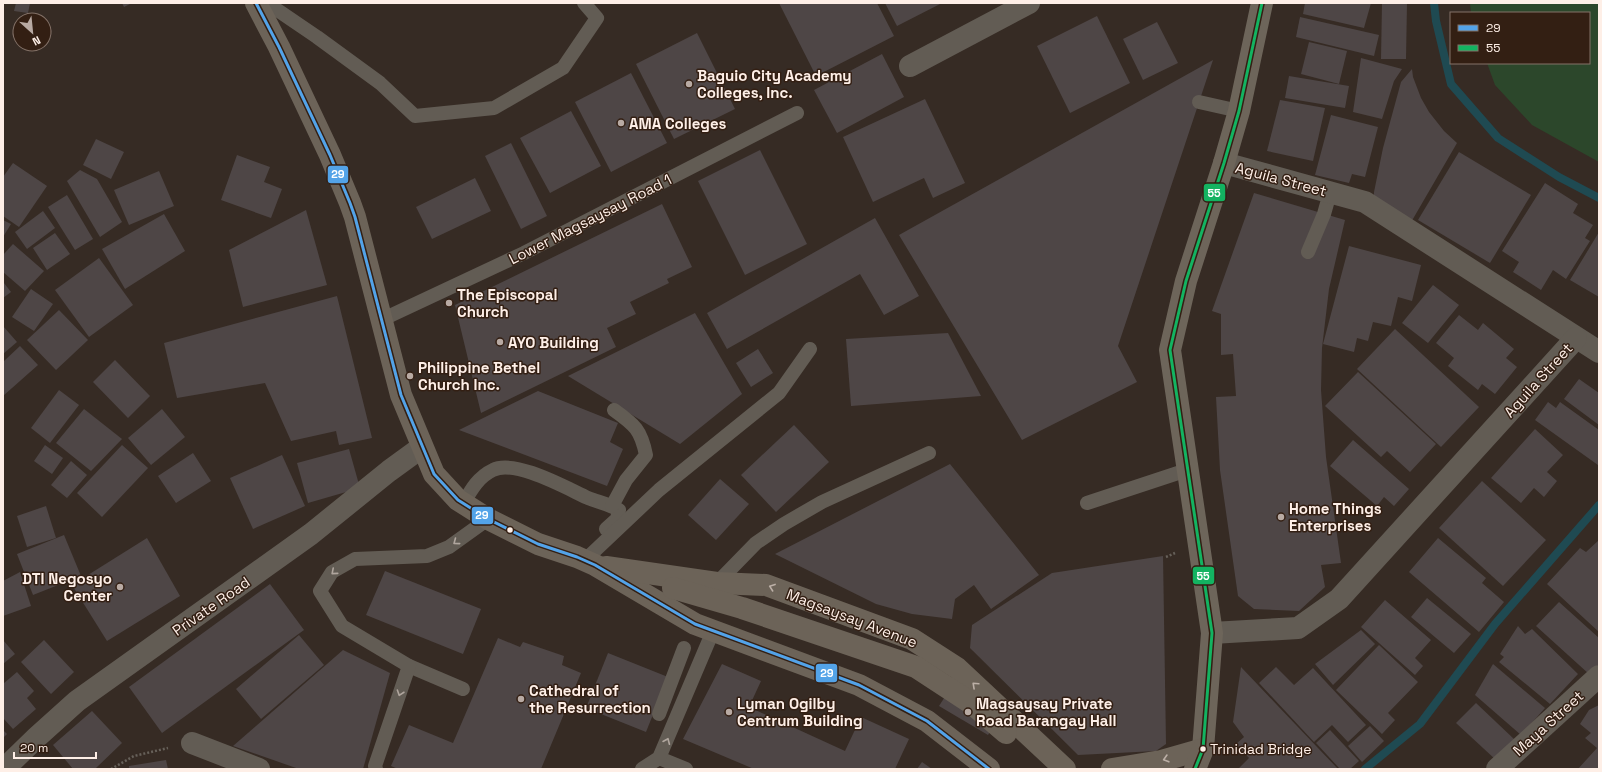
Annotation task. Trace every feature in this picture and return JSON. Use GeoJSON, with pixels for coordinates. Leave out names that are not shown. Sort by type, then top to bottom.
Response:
{"type":"FeatureCollection","features":[{"type":"Feature","properties":{"kind":"highway","name":"Magsaysay Avenue"},"geometry":{"type":"LineString","coordinates":[[256,3],[279,47],[330,155],[350,203],[355,217],[401,395],[422,447],[434,474],[463,504],[488,519],[538,544],[585,561],[742,608],[916,667],[971,703],[1048,769]]}},
{"type":"Feature","properties":{"kind":"highway","name":"Magsaysay Avenue"},"geometry":{"type":"LineString","coordinates":[[585,561],[717,583],[766,585],[912,639],[957,668],[1065,769]]}},
{"type":"Feature","properties":{"kind":"highway","name":"Magsaysay Avenue"},"geometry":{"type":"LineString","coordinates":[[585,561],[695,624],[859,685],[927,721],[989,769]]}},
{"type":"Feature","properties":{"kind":"highway"},"geometry":{"type":"LineString","coordinates":[[1112,769],[1161,761],[1203,748]]}},
{"type":"Feature","properties":{"kind":"highway"},"geometry":{"type":"LineString","coordinates":[[1181,769],[1203,748]]}},
{"type":"Feature","properties":{"kind":"highway"},"geometry":{"type":"LineString","coordinates":[[1195,769],[1203,748]]}},
{"type":"Feature","properties":{"kind":"main road"},"geometry":{"type":"LineString","coordinates":[[1203,748],[1212,633],[1170,350],[1186,281],[1239,111],[1262,3]]}},
{"type":"Feature","properties":{"kind":"street"},"geometry":{"type":"LineString","coordinates":[[910,66],[1029,3]]}},
{"type":"Feature","properties":{"kind":"street","name":"Aguila Street"},"geometry":{"type":"LineString","coordinates":[[1212,633],[1298,628],[1339,600],[1576,338],[1365,202],[1224,163]]}},
{"type":"Feature","properties":{"kind":"street"},"geometry":{"type":"LineString","coordinates":[[1576,338],[1599,352]]}},
{"type":"Feature","properties":{"kind":"street","name":"Private Road"},"geometry":{"type":"LineString","coordinates":[[4,769],[77,701],[311,534],[389,471],[422,447]]}},
{"type":"Feature","properties":{"kind":"street","name":"Maya Street"},"geometry":{"type":"LineString","coordinates":[[1497,769],[1599,676]]}},
{"type":"Feature","properties":{"kind":"street"},"geometry":{"type":"LineString","coordinates":[[192,743],[259,769]]}},
{"type":"Feature","properties":{"kind":"lane"},"geometry":{"type":"LineString","coordinates":[[267,3],[380,83],[416,116],[494,108],[563,68],[598,18],[584,3]]}},
{"type":"Feature","properties":{"kind":"lane"},"geometry":{"type":"LineString","coordinates":[[1199,102],[1239,111]]}},
{"type":"Feature","properties":{"kind":"lane","name":"Lower Magsaysay Road 1"},"geometry":{"type":"LineString","coordinates":[[381,320],[524,253],[797,113]]}},
{"type":"Feature","properties":{"kind":"lane"},"geometry":{"type":"LineString","coordinates":[[1308,252],[1324,214],[1330,193]]}},
{"type":"Feature","properties":{"kind":"lane"},"geometry":{"type":"LineString","coordinates":[[585,561],[659,490],[779,393],[810,349]]}},
{"type":"Feature","properties":{"kind":"lane"},"geometry":{"type":"LineString","coordinates":[[612,506],[626,480],[646,456],[643,439],[636,429],[614,410]]}},
{"type":"Feature","properties":{"kind":"lane"},"geometry":{"type":"LineString","coordinates":[[717,583],[756,543],[784,524],[822,502],[930,453]]}},
{"type":"Feature","properties":{"kind":"lane"},"geometry":{"type":"LineString","coordinates":[[463,504],[476,481],[493,469],[509,466],[530,472],[619,510],[617,519],[585,561]]}},
{"type":"Feature","properties":{"kind":"lane"},"geometry":{"type":"LineString","coordinates":[[1087,503],[1187,470]]}},
{"type":"Feature","properties":{"kind":"lane"},"geometry":{"type":"LineString","coordinates":[[463,689],[409,666],[342,626],[320,591],[332,572],[355,559],[426,556],[449,548],[488,519]]}},
{"type":"Feature","properties":{"kind":"lane"},"geometry":{"type":"LineString","coordinates":[[642,769],[659,758],[713,631]]}},
{"type":"Feature","properties":{"kind":"lane"},"geometry":{"type":"LineString","coordinates":[[659,714],[684,648]]}},
{"type":"Feature","properties":{"kind":"lane"},"geometry":{"type":"LineString","coordinates":[[376,769],[375,766],[409,666]]}},
{"type":"Feature","properties":{"kind":"lane"},"geometry":{"type":"LineString","coordinates":[[659,758],[686,769]]}},
{"type":"Feature","properties":{"kind":"path"},"geometry":{"type":"LineString","coordinates":[[111,769],[134,756],[192,743]]}},
{"type":"Feature","properties":{"kind":"green space"},"geometry":{"type":"Polygon","coordinates":[[[1470,3],[1599,3],[1599,162],[1532,125],[1495,85],[1487,64],[1590,64],[1590,12],[1471,12],[1470,3]]]}},
{"type":"Feature","properties":{"kind":"building"},"geometry":{"type":"Polygon","coordinates":[[[16,3],[30,3],[28,12],[14,11],[16,3]]]}},
{"type":"Feature","properties":{"kind":"building"},"geometry":{"type":"Polygon","coordinates":[[[122,3],[132,3],[124,7],[122,3]]]}},
{"type":"Feature","properties":{"kind":"building"},"geometry":{"type":"Polygon","coordinates":[[[779,3],[877,3],[894,36],[816,76],[779,3]]]}},
{"type":"Feature","properties":{"kind":"building"},"geometry":{"type":"Polygon","coordinates":[[[885,3],[942,3],[897,26],[885,3]]]}},
{"type":"Feature","properties":{"kind":"building"},"geometry":{"type":"Polygon","coordinates":[[[1305,3],[1371,3],[1364,28],[1303,14],[1305,3]]]}},
{"type":"Feature","properties":{"kind":"building"},"geometry":{"type":"Polygon","coordinates":[[[1382,3],[1407,3],[1406,59],[1381,59],[1382,3]]]}},
{"type":"Feature","properties":{"kind":"building"},"geometry":{"type":"Polygon","coordinates":[[[1097,16],[1130,83],[1070,113],[1037,46],[1097,16]]]}},
{"type":"Feature","properties":{"kind":"building"},"geometry":{"type":"Polygon","coordinates":[[[1300,17],[1379,35],[1374,56],[1296,37],[1300,17]]]}},
{"type":"Feature","properties":{"kind":"building"},"geometry":{"type":"Polygon","coordinates":[[[1157,22],[1178,63],[1143,80],[1123,39],[1157,22]]]}},
{"type":"Feature","properties":{"kind":"building","name":"Baguio City Academy Colleges, Inc."},"geometry":{"type":"Polygon","coordinates":[[[697,33],[735,109],[674,139],[636,64],[697,33]]]}},
{"type":"Feature","properties":{"kind":"building"},"geometry":{"type":"Polygon","coordinates":[[[1309,42],[1347,51],[1339,84],[1301,74],[1309,42]]]}},
{"type":"Feature","properties":{"kind":"building"},"geometry":{"type":"Polygon","coordinates":[[[882,54],[904,97],[837,133],[814,90],[882,54]]]}},
{"type":"Feature","properties":{"kind":"building"},"geometry":{"type":"Polygon","coordinates":[[[1361,58],[1402,69],[1394,81],[1382,119],[1353,112],[1361,58]]]}},
{"type":"Feature","properties":{"kind":"building"},"geometry":{"type":"Polygon","coordinates":[[[1213,60],[1118,346],[1137,382],[1022,440],[899,235],[1213,60]]]}},
{"type":"Feature","properties":{"kind":"building"},"geometry":{"type":"Polygon","coordinates":[[[1412,69],[1413,77],[1421,98],[1429,112],[1444,131],[1457,143],[1410,224],[1374,200],[1374,192],[1383,148],[1401,82],[1412,69]]]}},
{"type":"Feature","properties":{"kind":"building","name":"AMA Colleges"},"geometry":{"type":"Polygon","coordinates":[[[631,73],[667,143],[611,172],[575,102],[631,73]]]}},
{"type":"Feature","properties":{"kind":"building"},"geometry":{"type":"Polygon","coordinates":[[[1289,76],[1349,86],[1345,108],[1285,98],[1289,76]]]}},
{"type":"Feature","properties":{"kind":"building"},"geometry":{"type":"Polygon","coordinates":[[[925,99],[965,183],[933,198],[924,178],[873,202],[843,137],[925,99]]]}},
{"type":"Feature","properties":{"kind":"building"},"geometry":{"type":"Polygon","coordinates":[[[1280,100],[1325,108],[1313,161],[1267,151],[1280,100]]]}},
{"type":"Feature","properties":{"kind":"building"},"geometry":{"type":"Polygon","coordinates":[[[571,111],[601,166],[550,193],[520,138],[571,111]]]}},
{"type":"Feature","properties":{"kind":"building"},"geometry":{"type":"Polygon","coordinates":[[[1331,115],[1378,127],[1365,177],[1352,174],[1349,183],[1315,175],[1331,115]]]}},
{"type":"Feature","properties":{"kind":"building"},"geometry":{"type":"Polygon","coordinates":[[[96,139],[124,152],[111,179],[83,165],[96,139]]]}},
{"type":"Feature","properties":{"kind":"building"},"geometry":{"type":"Polygon","coordinates":[[[511,143],[547,216],[521,229],[485,156],[511,143]]]}},
{"type":"Feature","properties":{"kind":"building"},"geometry":{"type":"Polygon","coordinates":[[[760,150],[807,244],[745,275],[698,181],[760,150]]]}},
{"type":"Feature","properties":{"kind":"building"},"geometry":{"type":"Polygon","coordinates":[[[1459,152],[1531,195],[1490,263],[1418,220],[1459,152]]]}},
{"type":"Feature","properties":{"kind":"building"},"geometry":{"type":"Polygon","coordinates":[[[237,155],[270,167],[264,182],[282,189],[271,218],[221,200],[237,155]]]}},
{"type":"Feature","properties":{"kind":"building"},"geometry":{"type":"Polygon","coordinates":[[[13,163],[47,186],[19,227],[3,216],[3,177],[13,163]]]}},
{"type":"Feature","properties":{"kind":"building"},"geometry":{"type":"Polygon","coordinates":[[[80,170],[97,179],[122,222],[100,237],[67,181],[80,170]]]}},
{"type":"Feature","properties":{"kind":"building"},"geometry":{"type":"Polygon","coordinates":[[[159,171],[174,206],[129,225],[114,190],[159,171]]]}},
{"type":"Feature","properties":{"kind":"building"},"geometry":{"type":"Polygon","coordinates":[[[475,178],[491,211],[432,239],[416,207],[475,178]]]}},
{"type":"Feature","properties":{"kind":"building"},"geometry":{"type":"Polygon","coordinates":[[[1545,183],[1578,204],[1573,213],[1593,225],[1585,238],[1590,241],[1566,279],[1553,270],[1541,290],[1513,272],[1519,262],[1502,251],[1545,183]]]}},
{"type":"Feature","properties":{"kind":"building"},"geometry":{"type":"Polygon","coordinates":[[[1254,193],[1345,220],[1329,289],[1322,348],[1321,390],[1326,457],[1341,563],[1321,565],[1325,587],[1299,611],[1254,609],[1238,596],[1220,470],[1216,397],[1236,396],[1233,354],[1221,355],[1221,314],[1212,311],[1254,193]]]}},
{"type":"Feature","properties":{"kind":"building"},"geometry":{"type":"Polygon","coordinates":[[[67,195],[93,239],[75,250],[48,207],[67,195]]]}},
{"type":"Feature","properties":{"kind":"building"},"geometry":{"type":"Polygon","coordinates":[[[662,204],[692,267],[667,279],[669,283],[630,302],[636,314],[607,328],[616,347],[481,413],[455,305],[662,204]]]}},
{"type":"Feature","properties":{"kind":"building"},"geometry":{"type":"Polygon","coordinates":[[[306,210],[327,285],[243,307],[229,250],[306,210]]]}},
{"type":"Feature","properties":{"kind":"building"},"geometry":{"type":"Polygon","coordinates":[[[43,211],[55,228],[27,249],[15,232],[43,211]]]}},
{"type":"Feature","properties":{"kind":"building"},"geometry":{"type":"Polygon","coordinates":[[[164,214],[185,251],[125,289],[102,249],[164,214]]]}},
{"type":"Feature","properties":{"kind":"building"},"geometry":{"type":"Polygon","coordinates":[[[875,218],[919,296],[884,315],[860,274],[727,349],[707,313],[875,218]]]}},
{"type":"Feature","properties":{"kind":"building"},"geometry":{"type":"Polygon","coordinates":[[[3,220],[11,224],[3,237],[3,220]]]}},
{"type":"Feature","properties":{"kind":"building"},"geometry":{"type":"Polygon","coordinates":[[[1599,232],[1599,297],[1570,280],[1599,232]]]}},
{"type":"Feature","properties":{"kind":"building"},"geometry":{"type":"Polygon","coordinates":[[[55,233],[70,254],[47,270],[33,248],[55,233]]]}},
{"type":"Feature","properties":{"kind":"building"},"geometry":{"type":"Polygon","coordinates":[[[13,244],[44,271],[25,291],[3,272],[3,255],[13,244]]]}},
{"type":"Feature","properties":{"kind":"building"},"geometry":{"type":"Polygon","coordinates":[[[1349,246],[1421,265],[1412,301],[1398,297],[1391,326],[1373,322],[1368,341],[1357,338],[1354,352],[1323,344],[1349,246]]]}},
{"type":"Feature","properties":{"kind":"building"},"geometry":{"type":"Polygon","coordinates":[[[99,258],[133,305],[89,337],[55,290],[99,258]]]}},
{"type":"Feature","properties":{"kind":"building"},"geometry":{"type":"Polygon","coordinates":[[[4,283],[11,292],[3,298],[3,284],[4,283]]]}},
{"type":"Feature","properties":{"kind":"building"},"geometry":{"type":"Polygon","coordinates":[[[1433,285],[1459,305],[1428,343],[1402,323],[1433,285]]]}},
{"type":"Feature","properties":{"kind":"building"},"geometry":{"type":"Polygon","coordinates":[[[31,289],[53,304],[34,331],[12,317],[31,289]]]}},
{"type":"Feature","properties":{"kind":"building"},"geometry":{"type":"Polygon","coordinates":[[[337,296],[372,438],[339,445],[336,431],[291,441],[265,383],[177,398],[164,343],[337,296]]]}},
{"type":"Feature","properties":{"kind":"building"},"geometry":{"type":"Polygon","coordinates":[[[59,310],[88,340],[56,370],[27,340],[59,310]]]}},
{"type":"Feature","properties":{"kind":"building"},"geometry":{"type":"Polygon","coordinates":[[[695,313],[742,394],[680,444],[568,376],[695,313]]]}},
{"type":"Feature","properties":{"kind":"building"},"geometry":{"type":"Polygon","coordinates":[[[1459,315],[1478,330],[1483,323],[1514,349],[1506,358],[1517,367],[1495,394],[1482,384],[1478,390],[1448,366],[1454,358],[1436,343],[1459,315]]]}},
{"type":"Feature","properties":{"kind":"building"},"geometry":{"type":"Polygon","coordinates":[[[3,326],[17,342],[3,354],[3,326]]]}},
{"type":"Feature","properties":{"kind":"building"},"geometry":{"type":"Polygon","coordinates":[[[1395,329],[1479,407],[1441,447],[1357,369],[1395,329]]]}},
{"type":"Feature","properties":{"kind":"building"},"geometry":{"type":"Polygon","coordinates":[[[948,333],[981,396],[851,406],[846,339],[948,333]]]}},
{"type":"Feature","properties":{"kind":"building"},"geometry":{"type":"Polygon","coordinates":[[[20,346],[38,365],[3,396],[3,362],[20,346]]]}},
{"type":"Feature","properties":{"kind":"building"},"geometry":{"type":"Polygon","coordinates":[[[758,349],[773,373],[751,387],[736,363],[758,349]]]}},
{"type":"Feature","properties":{"kind":"building"},"geometry":{"type":"Polygon","coordinates":[[[115,360],[150,396],[128,418],[93,382],[115,360]]]}},
{"type":"Feature","properties":{"kind":"building"},"geometry":{"type":"Polygon","coordinates":[[[1358,372],[1436,444],[1410,472],[1387,451],[1381,457],[1325,406],[1358,372]]]}},
{"type":"Feature","properties":{"kind":"building"},"geometry":{"type":"Polygon","coordinates":[[[1579,379],[1599,393],[1599,425],[1564,399],[1579,379]]]}},
{"type":"Feature","properties":{"kind":"building"},"geometry":{"type":"Polygon","coordinates":[[[59,390],[79,405],[50,443],[31,428],[59,390]]]}},
{"type":"Feature","properties":{"kind":"building"},"geometry":{"type":"Polygon","coordinates":[[[538,391],[618,423],[610,442],[623,449],[607,486],[459,430],[538,391]]]}},
{"type":"Feature","properties":{"kind":"building"},"geometry":{"type":"Polygon","coordinates":[[[1548,402],[1556,408],[1560,402],[1599,430],[1598,465],[1535,420],[1548,402]]]}},
{"type":"Feature","properties":{"kind":"building"},"geometry":{"type":"Polygon","coordinates":[[[84,409],[122,439],[91,471],[56,443],[84,409]]]}},
{"type":"Feature","properties":{"kind":"building"},"geometry":{"type":"Polygon","coordinates":[[[162,409],[185,437],[151,465],[128,438],[162,409]]]}},
{"type":"Feature","properties":{"kind":"building"},"geometry":{"type":"Polygon","coordinates":[[[794,425],[829,462],[776,512],[741,475],[794,425]]]}},
{"type":"Feature","properties":{"kind":"building"},"geometry":{"type":"Polygon","coordinates":[[[1535,429],[1563,455],[1547,472],[1557,481],[1544,497],[1534,488],[1521,503],[1491,478],[1535,429]]]}},
{"type":"Feature","properties":{"kind":"building"},"geometry":{"type":"Polygon","coordinates":[[[1353,440],[1409,489],[1394,506],[1384,497],[1377,506],[1330,466],[1353,440]]]}},
{"type":"Feature","properties":{"kind":"building"},"geometry":{"type":"Polygon","coordinates":[[[45,445],[63,458],[52,474],[34,461],[45,445]]]}},
{"type":"Feature","properties":{"kind":"building"},"geometry":{"type":"Polygon","coordinates":[[[122,445],[148,468],[102,517],[77,493],[122,445]]]}},
{"type":"Feature","properties":{"kind":"building"},"geometry":{"type":"Polygon","coordinates":[[[349,449],[360,488],[308,503],[297,463],[349,449]]]}},
{"type":"Feature","properties":{"kind":"building"},"geometry":{"type":"Polygon","coordinates":[[[193,453],[211,481],[176,503],[158,476],[193,453]]]}},
{"type":"Feature","properties":{"kind":"building"},"geometry":{"type":"Polygon","coordinates":[[[282,455],[305,506],[253,529],[230,478],[282,455]]]}},
{"type":"Feature","properties":{"kind":"building"},"geometry":{"type":"Polygon","coordinates":[[[71,461],[87,475],[67,498],[51,485],[71,461]]]}},
{"type":"Feature","properties":{"kind":"building"},"geometry":{"type":"Polygon","coordinates":[[[950,464],[1039,575],[991,609],[974,585],[955,599],[952,619],[912,614],[876,604],[775,554],[950,464]]]}},
{"type":"Feature","properties":{"kind":"building"},"geometry":{"type":"Polygon","coordinates":[[[720,479],[749,504],[716,540],[688,515],[720,479]]]}},
{"type":"Feature","properties":{"kind":"building"},"geometry":{"type":"Polygon","coordinates":[[[1482,481],[1546,540],[1503,586],[1439,528],[1482,481]]]}},
{"type":"Feature","properties":{"kind":"building"},"geometry":{"type":"Polygon","coordinates":[[[46,506],[56,538],[27,547],[17,516],[46,506]]]}},
{"type":"Feature","properties":{"kind":"building"},"geometry":{"type":"Polygon","coordinates":[[[64,535],[81,576],[33,595],[17,554],[64,535]]]}},
{"type":"Feature","properties":{"kind":"building"},"geometry":{"type":"Polygon","coordinates":[[[147,538],[180,596],[107,641],[72,585],[147,538]]]}},
{"type":"Feature","properties":{"kind":"building"},"geometry":{"type":"Polygon","coordinates":[[[1438,538],[1486,578],[1482,583],[1504,602],[1479,632],[1409,572],[1438,538]]]}},
{"type":"Feature","properties":{"kind":"building"},"geometry":{"type":"Polygon","coordinates":[[[1599,540],[1599,632],[1547,584],[1580,548],[1586,552],[1599,540]]]}},
{"type":"Feature","properties":{"kind":"building"},"geometry":{"type":"Polygon","coordinates":[[[1163,556],[1166,744],[1156,751],[1078,755],[970,648],[972,625],[1052,573],[1163,556]]]}},
{"type":"Feature","properties":{"kind":"building"},"geometry":{"type":"Polygon","coordinates":[[[385,571],[481,609],[463,654],[366,615],[385,571]]]}},
{"type":"Feature","properties":{"kind":"building"},"geometry":{"type":"Polygon","coordinates":[[[20,572],[31,606],[3,616],[3,581],[20,572]]]}},
{"type":"Feature","properties":{"kind":"building"},"geometry":{"type":"Polygon","coordinates":[[[270,584],[304,630],[162,733],[129,687],[270,584]]]}},
{"type":"Feature","properties":{"kind":"building"},"geometry":{"type":"Polygon","coordinates":[[[1427,598],[1471,634],[1454,653],[1411,617],[1427,598]]]}},
{"type":"Feature","properties":{"kind":"building"},"geometry":{"type":"Polygon","coordinates":[[[1385,600],[1431,640],[1415,658],[1423,666],[1415,675],[1361,627],[1385,600]]]}},
{"type":"Feature","properties":{"kind":"building"},"geometry":{"type":"Polygon","coordinates":[[[1559,602],[1599,638],[1599,664],[1589,674],[1536,626],[1559,602]]]}},
{"type":"Feature","properties":{"kind":"building"},"geometry":{"type":"Polygon","coordinates":[[[1518,626],[1525,634],[1532,629],[1578,674],[1550,704],[1499,662],[1504,657],[1500,654],[1518,626]]]}},
{"type":"Feature","properties":{"kind":"building"},"geometry":{"type":"Polygon","coordinates":[[[1361,630],[1375,644],[1333,685],[1315,664],[1361,630]]]}},
{"type":"Feature","properties":{"kind":"building"},"geometry":{"type":"Polygon","coordinates":[[[299,635],[324,665],[261,719],[236,689],[299,635]]]}},
{"type":"Feature","properties":{"kind":"building","name":"Cathedral of the Resurrection"},"geometry":{"type":"Polygon","coordinates":[[[498,638],[520,647],[523,642],[564,656],[562,665],[581,673],[541,769],[398,769],[391,766],[409,725],[453,743],[498,638]]]}},
{"type":"Feature","properties":{"kind":"building"},"geometry":{"type":"Polygon","coordinates":[[[3,640],[15,654],[3,664],[3,640]]]}},
{"type":"Feature","properties":{"kind":"building"},"geometry":{"type":"Polygon","coordinates":[[[44,640],[74,672],[51,694],[21,662],[44,640]]]}},
{"type":"Feature","properties":{"kind":"building"},"geometry":{"type":"Polygon","coordinates":[[[1379,645],[1418,682],[1388,713],[1395,720],[1382,734],[1336,690],[1379,645]]]}},
{"type":"Feature","properties":{"kind":"building"},"geometry":{"type":"Polygon","coordinates":[[[343,650],[390,673],[363,769],[299,769],[233,746],[343,650]]]}},
{"type":"Feature","properties":{"kind":"building"},"geometry":{"type":"Polygon","coordinates":[[[608,653],[668,677],[646,732],[586,708],[608,653]]]}},
{"type":"Feature","properties":{"kind":"building","name":"Lyman Ogilby Centrum Building"},"geometry":{"type":"Polygon","coordinates":[[[722,664],[761,681],[749,707],[845,751],[861,717],[909,739],[895,769],[754,769],[683,739],[722,664]]]}},
{"type":"Feature","properties":{"kind":"building"},"geometry":{"type":"Polygon","coordinates":[[[1493,664],[1545,708],[1521,735],[1475,695],[1493,664]]]}},
{"type":"Feature","properties":{"kind":"building"},"geometry":{"type":"Polygon","coordinates":[[[1241,667],[1338,769],[1238,769],[1249,758],[1236,744],[1244,737],[1233,722],[1241,667]]]}},
{"type":"Feature","properties":{"kind":"building"},"geometry":{"type":"Polygon","coordinates":[[[1276,667],[1294,685],[1313,668],[1366,725],[1348,742],[1332,725],[1314,742],[1259,683],[1276,667]]]}},
{"type":"Feature","properties":{"kind":"building"},"geometry":{"type":"Polygon","coordinates":[[[17,672],[34,691],[27,698],[36,709],[13,729],[3,718],[3,684],[17,672]]]}},
{"type":"Feature","properties":{"kind":"building"},"geometry":{"type":"Polygon","coordinates":[[[950,689],[999,718],[988,735],[939,706],[950,689]]]}},
{"type":"Feature","properties":{"kind":"building"},"geometry":{"type":"Polygon","coordinates":[[[1476,703],[1515,740],[1496,760],[1456,723],[1476,703]]]}},
{"type":"Feature","properties":{"kind":"building"},"geometry":{"type":"Polygon","coordinates":[[[1599,705],[1599,769],[1578,769],[1597,748],[1585,738],[1591,733],[1580,724],[1589,710],[1599,705]]]}},
{"type":"Feature","properties":{"kind":"building"},"geometry":{"type":"Polygon","coordinates":[[[92,711],[122,743],[96,768],[73,769],[53,745],[92,711]]]}},
{"type":"Feature","properties":{"kind":"building"},"geometry":{"type":"Polygon","coordinates":[[[1370,726],[1384,741],[1362,762],[1348,746],[1370,726]]]}},
{"type":"Feature","properties":{"kind":"building"},"geometry":{"type":"Polygon","coordinates":[[[3,730],[7,734],[3,738],[3,730]]]}},
{"type":"Feature","properties":{"kind":"building"},"geometry":{"type":"Polygon","coordinates":[[[1330,730],[1359,761],[1350,769],[1340,769],[1316,743],[1330,730]]]}},
{"type":"Feature","properties":{"kind":"building"},"geometry":{"type":"Polygon","coordinates":[[[166,760],[168,769],[129,769],[129,766],[166,760]]]}},
{"type":"Feature","properties":{"kind":"building"},"geometry":{"type":"Polygon","coordinates":[[[922,762],[932,769],[917,769],[922,762]]]}},
{"type":"Feature","properties":{"kind":"waterway"},"geometry":{"type":"LineString","coordinates":[[1434,3],[1436,21],[1451,84],[1498,138],[1559,177],[1599,198]]}},
{"type":"Feature","properties":{"kind":"waterway"},"geometry":{"type":"LineString","coordinates":[[1365,769],[1420,724],[1495,624],[1599,505]]}},
{"type":"Feature","properties":{"kind":"transit line","name":"29"},"geometry":{"type":"LineString","coordinates":[[256,3],[279,47],[330,155],[350,203],[355,217],[401,395],[434,474],[458,500],[488,519],[538,544],[577,557],[595,565],[695,624],[859,685],[927,721],[989,769]]}},
{"type":"Feature","properties":{"kind":"transit line","name":"55"},"geometry":{"type":"LineString","coordinates":[[1195,769],[1203,749],[1212,633],[1170,350],[1186,281],[1239,111],[1262,3]]}},
{"type":"Feature","properties":{"kind":"place","name":"Baguio City Academy Colleges, Inc."},"geometry":{"type":"Point","coordinates":[689,84]}},
{"type":"Feature","properties":{"kind":"place","name":"AMA Colleges"},"geometry":{"type":"Point","coordinates":[621,123]}},
{"type":"Feature","properties":{"kind":"place","name":"The Episcopal Church"},"geometry":{"type":"Point","coordinates":[449,303]}},
{"type":"Feature","properties":{"kind":"place","name":"AYO Building"},"geometry":{"type":"Point","coordinates":[500,342]}},
{"type":"Feature","properties":{"kind":"place","name":"Philippine Bethel Church Inc."},"geometry":{"type":"Point","coordinates":[410,376]}},
{"type":"Feature","properties":{"kind":"place","name":"Home Things Enterprises"},"geometry":{"type":"Point","coordinates":[1281,517]}},
{"type":"Feature","properties":{"kind":"place","name":"DTI Negosyo Center"},"geometry":{"type":"Point","coordinates":[120,587]}},
{"type":"Feature","properties":{"kind":"place","name":"Cathedral of the Resurrection"},"geometry":{"type":"Point","coordinates":[521,699]}},
{"type":"Feature","properties":{"kind":"place","name":"Lyman Ogilby Centrum Building"},"geometry":{"type":"Point","coordinates":[729,712]}},
{"type":"Feature","properties":{"kind":"place","name":"Magsaysay Private Road Barangay Hall"},"geometry":{"type":"Point","coordinates":[968,712]}},
{"type":"Feature","properties":{"kind":"place","name":"Trinidad Bridge"},"geometry":{"type":"Point","coordinates":[1203,749]}}]}
